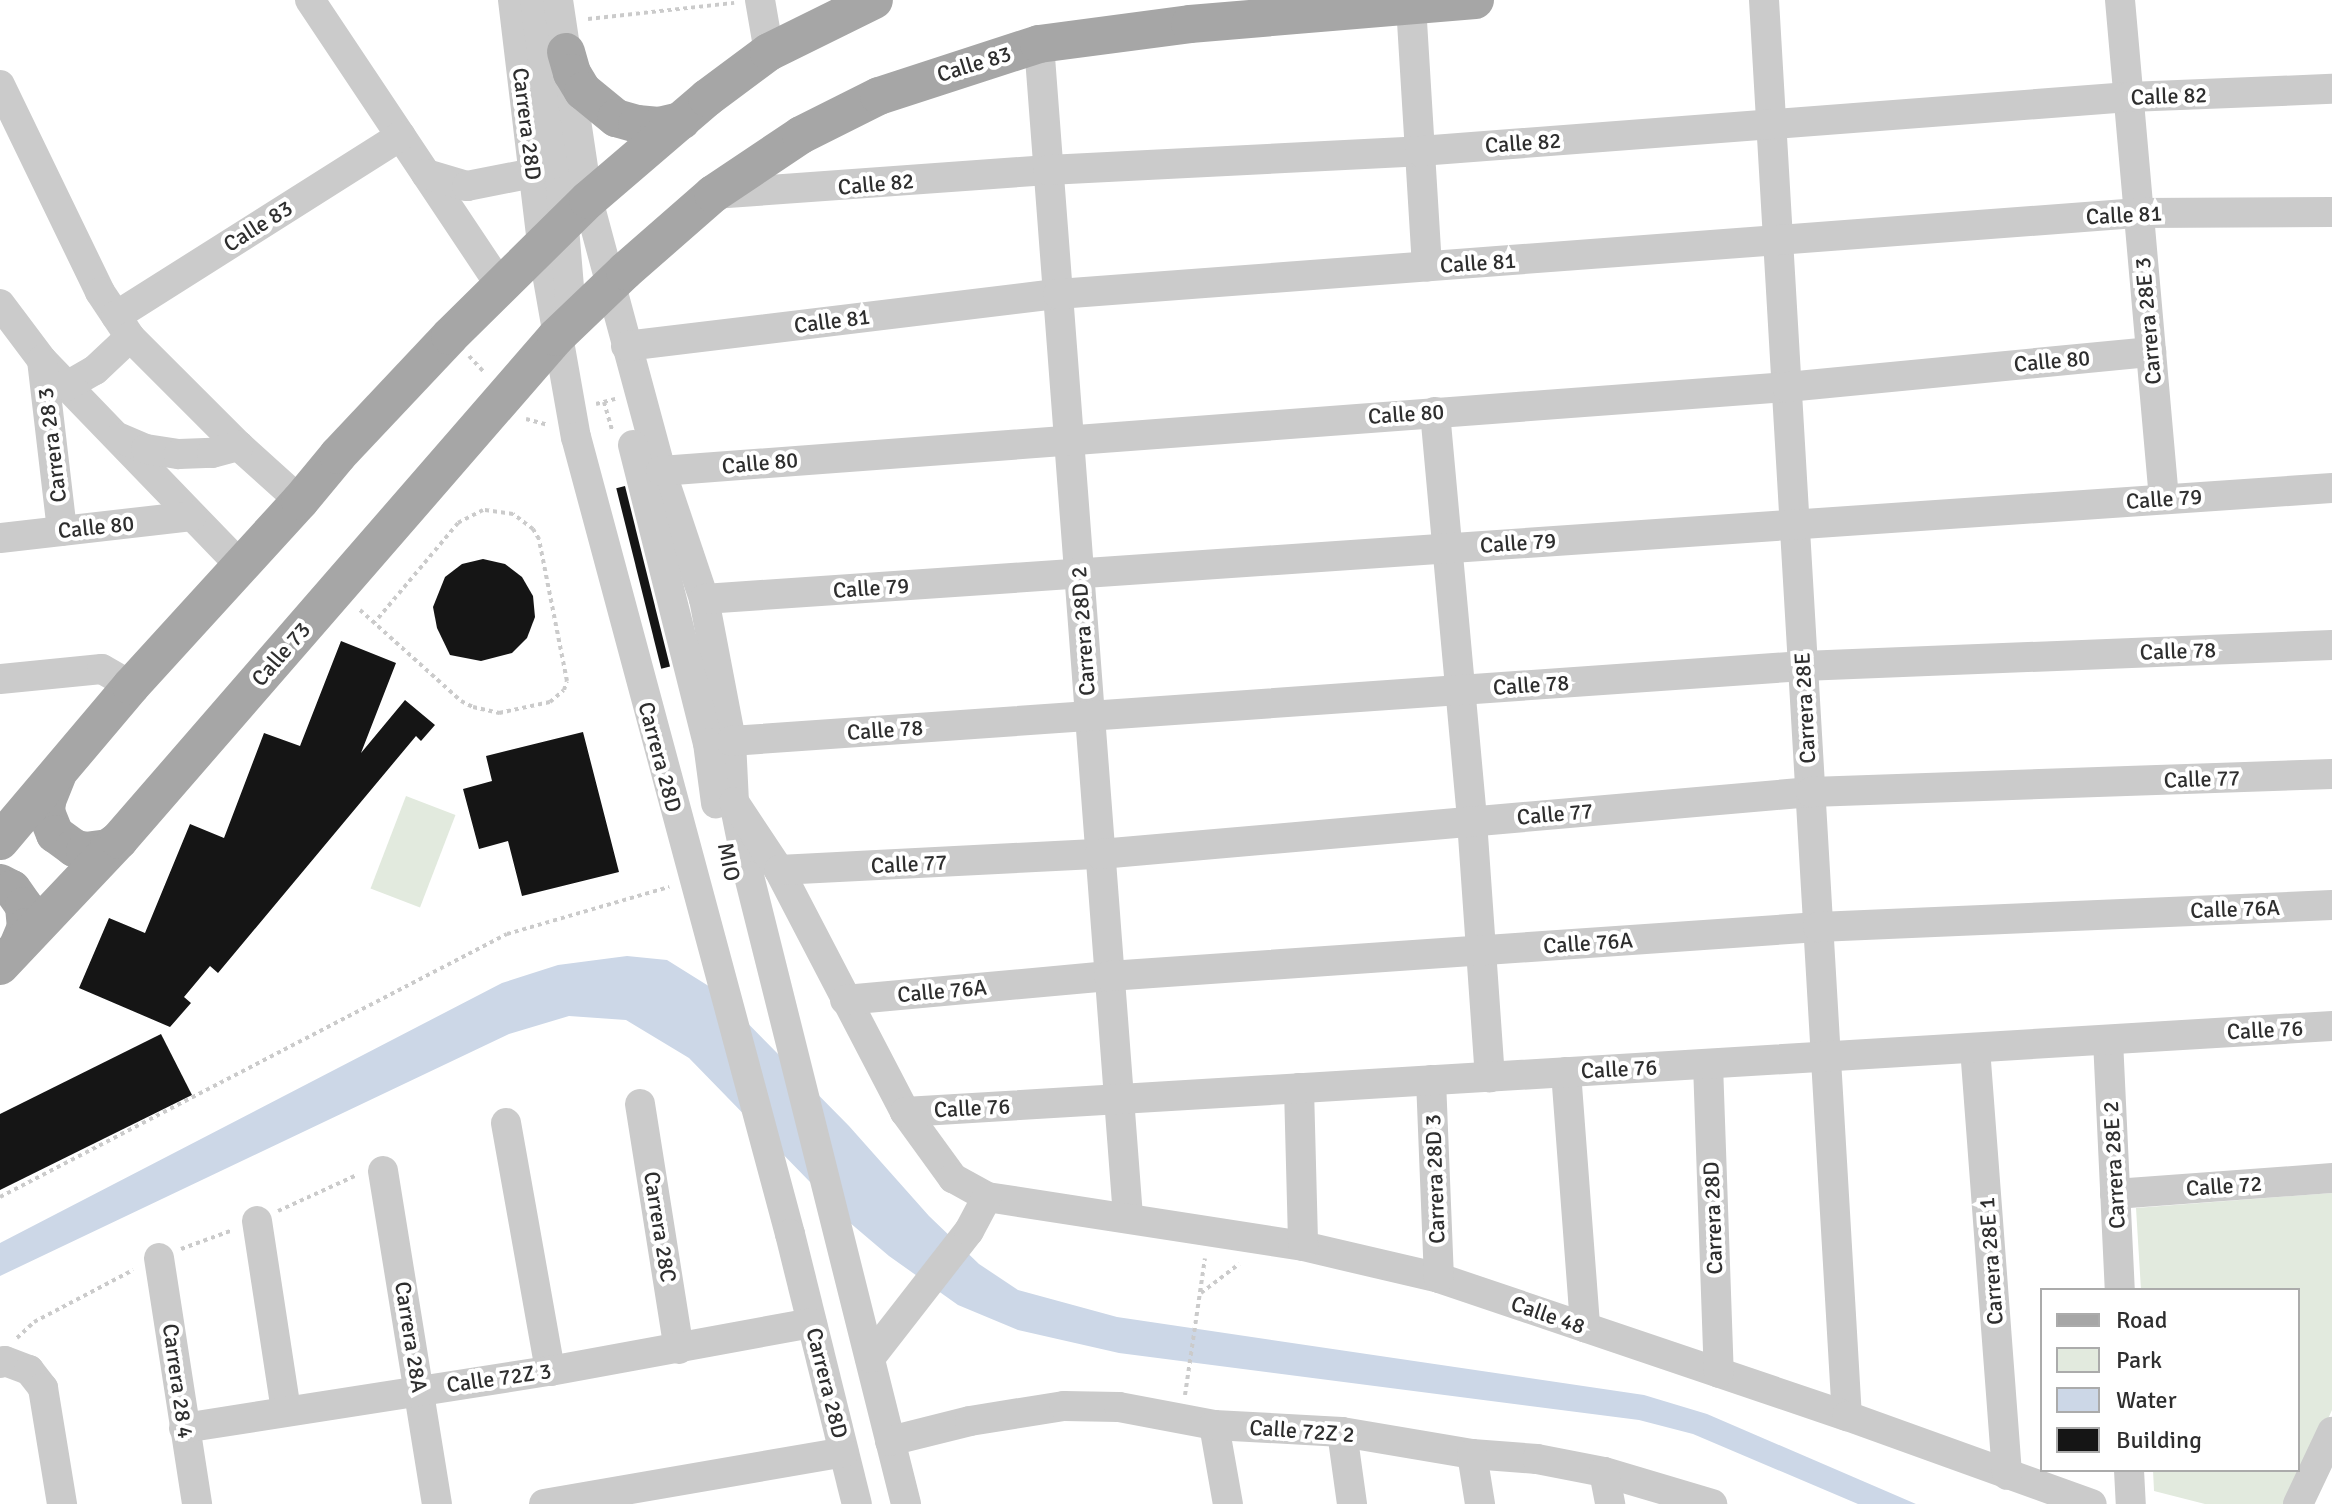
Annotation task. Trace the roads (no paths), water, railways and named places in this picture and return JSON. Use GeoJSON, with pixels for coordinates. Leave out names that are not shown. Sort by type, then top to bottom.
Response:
{"type":"FeatureCollection","features":[{"type":"Feature","properties":{"kind":"main road"},"geometry":{"type":"LineString","coordinates":[[0,841],[131,686],[338,455],[565,223],[681,121],[769,52],[802,32],[874,0]]}},
{"type":"Feature","properties":{"kind":"main road"},"geometry":{"type":"LineString","coordinates":[[1121,34],[1153,17],[1165,0]]}},
{"type":"Feature","properties":{"kind":"main road","name":"Calle 83"},"geometry":{"type":"LineString","coordinates":[[582,312],[713,194],[824,121],[910,84],[1039,44],[1121,34],[1242,9],[1411,5],[1475,0]]}},
{"type":"Feature","properties":{"kind":"main road"},"geometry":{"type":"LineString","coordinates":[[561,25],[583,91],[616,118],[659,126],[681,121]]}},
{"type":"Feature","properties":{"kind":"main road","name":"Calle 73"},"geometry":{"type":"LineString","coordinates":[[9,956],[119,840],[582,312]]}},
{"type":"Feature","properties":{"kind":"main road"},"geometry":{"type":"LineString","coordinates":[[62,767],[47,801],[46,812],[55,834],[74,848],[85,851],[108,848],[119,840]]}},
{"type":"Feature","properties":{"kind":"main road"},"geometry":{"type":"LineString","coordinates":[[0,883],[12,889],[24,906],[26,927],[9,956]]}},
{"type":"Feature","properties":{"kind":"street"},"geometry":{"type":"LineString","coordinates":[[310,0],[501,286]]}},
{"type":"Feature","properties":{"kind":"street","name":"Carrera 28D"},"geometry":{"type":"LineString","coordinates":[[513,0],[533,173],[565,223],[582,312],[576,437],[714,955],[820,1258],[870,1358],[906,1504]]}},
{"type":"Feature","properties":{"kind":"street"},"geometry":{"type":"LineString","coordinates":[[535,0],[565,223]]}},
{"type":"Feature","properties":{"kind":"street","name":"Carrera 28E"},"geometry":{"type":"LineString","coordinates":[[1764,0],[1847,1416]]}},
{"type":"Feature","properties":{"kind":"street","name":"Carrera 28E 3"},"geometry":{"type":"LineString","coordinates":[[2120,0],[2164,499]]}},
{"type":"Feature","properties":{"kind":"street"},"geometry":{"type":"LineString","coordinates":[[751,1],[769,52]]}},
{"type":"Feature","properties":{"kind":"street"},"geometry":{"type":"LineString","coordinates":[[1411,5],[1427,267]]}},
{"type":"Feature","properties":{"kind":"street","name":"Carrera 28D"},"geometry":{"type":"LineString","coordinates":[[561,25],[565,223],[582,312],[626,346],[661,471],[704,599],[731,741],[734,802],[820,1258],[812,1323],[857,1504]]}},
{"type":"Feature","properties":{"kind":"street","name":"Carrera 28D 2"},"geometry":{"type":"LineString","coordinates":[[1039,44],[1128,1217]]}},
{"type":"Feature","properties":{"kind":"street","name":"Calle 82"},"geometry":{"type":"LineString","coordinates":[[713,194],[1048,170],[1420,151],[2129,97],[2332,89]]}},
{"type":"Feature","properties":{"kind":"street"},"geometry":{"type":"LineString","coordinates":[[1,91],[100,292],[123,326],[239,446],[300,501]]}},
{"type":"Feature","properties":{"kind":"street","name":"Calle 83"},"geometry":{"type":"LineString","coordinates":[[67,386],[95,370],[123,326],[401,136]]}},
{"type":"Feature","properties":{"kind":"street"},"geometry":{"type":"LineString","coordinates":[[426,174],[467,186],[533,173]]}},
{"type":"Feature","properties":{"kind":"street","name":"Calle 81"},"geometry":{"type":"LineString","coordinates":[[626,346],[1058,294],[2139,213],[2332,212]]}},
{"type":"Feature","properties":{"kind":"street"},"geometry":{"type":"LineString","coordinates":[[0,304],[42,360],[240,565]]}},
{"type":"Feature","properties":{"kind":"street","name":"MIO"},"geometry":{"type":"LineString","coordinates":[[582,312],[621,397],[708,743],[731,878],[774,1011]]}},
{"type":"Feature","properties":{"kind":"street","name":"MIO"},"geometry":{"type":"LineString","coordinates":[[582,312],[588,406],[738,977],[889,1504]]}},
{"type":"Feature","properties":{"kind":"street","name":"Calle 80"},"geometry":{"type":"LineString","coordinates":[[661,471],[1069,438],[1787,387],[2151,352]]}},
{"type":"Feature","properties":{"kind":"street","name":"Carrera 28 3"},"geometry":{"type":"LineString","coordinates":[[42,360],[62,531]]}},
{"type":"Feature","properties":{"kind":"street"},"geometry":{"type":"LineString","coordinates":[[1435,412],[1472,821],[1478,951],[1490,1077]]}},
{"type":"Feature","properties":{"kind":"street"},"geometry":{"type":"LineString","coordinates":[[117,437],[146,449],[179,454],[212,453],[239,446]]}},
{"type":"Feature","properties":{"kind":"street","name":"Calle 79"},"geometry":{"type":"LineString","coordinates":[[704,599],[2332,488]]}},
{"type":"Feature","properties":{"kind":"street","name":"Calle 80"},"geometry":{"type":"LineString","coordinates":[[0,538],[192,516]]}},
{"type":"Feature","properties":{"kind":"street","name":"Calle 78"},"geometry":{"type":"LineString","coordinates":[[731,741],[1803,666],[2332,645]]}},
{"type":"Feature","properties":{"kind":"street"},"geometry":{"type":"LineString","coordinates":[[0,679],[95,668],[109,671],[131,686]]}},
{"type":"Feature","properties":{"kind":"street","name":"Calle 77"},"geometry":{"type":"LineString","coordinates":[[779,870],[1100,854],[1811,792],[2332,774]]}},
{"type":"Feature","properties":{"kind":"street"},"geometry":{"type":"LineString","coordinates":[[734,802],[779,870],[905,1112],[953,1178],[987,1197],[969,1231],[870,1358]]}},
{"type":"Feature","properties":{"kind":"street","name":"Calle 76A"},"geometry":{"type":"LineString","coordinates":[[845,1000],[1109,976],[1818,927],[2332,905]]}},
{"type":"Feature","properties":{"kind":"street","name":"Calle 76"},"geometry":{"type":"LineString","coordinates":[[905,1112],[2332,1026]]}},
{"type":"Feature","properties":{"kind":"street","name":"Carrera 28E 2"},"geometry":{"type":"LineString","coordinates":[[2108,1040],[2120,1288]]}},
{"type":"Feature","properties":{"kind":"street","name":"Carrera 28E 1"},"geometry":{"type":"LineString","coordinates":[[1975,1048],[2007,1475]]}},
{"type":"Feature","properties":{"kind":"street","name":"Carrera 28D"},"geometry":{"type":"LineString","coordinates":[[1708,1064],[1719,1373]]}},
{"type":"Feature","properties":{"kind":"street"},"geometry":{"type":"LineString","coordinates":[[1566,1072],[1585,1327]]}},
{"type":"Feature","properties":{"kind":"street","name":"Carrera 28D 3"},"geometry":{"type":"LineString","coordinates":[[1431,1080],[1439,1278]]}},
{"type":"Feature","properties":{"kind":"street"},"geometry":{"type":"LineString","coordinates":[[1299,1088],[1303,1246]]}},
{"type":"Feature","properties":{"kind":"street","name":"Carrera 28C"},"geometry":{"type":"LineString","coordinates":[[640,1104],[679,1349]]}},
{"type":"Feature","properties":{"kind":"street"},"geometry":{"type":"LineString","coordinates":[[506,1123],[550,1371]]}},
{"type":"Feature","properties":{"kind":"street","name":"Carrera 28A"},"geometry":{"type":"LineString","coordinates":[[383,1171],[437,1504]]}},
{"type":"Feature","properties":{"kind":"street","name":"Calle 72"},"geometry":{"type":"LineString","coordinates":[[2115,1194],[2332,1178]]}},
{"type":"Feature","properties":{"kind":"street","name":"Calle 48"},"geometry":{"type":"LineString","coordinates":[[987,1197],[1303,1246],[1439,1278],[1847,1416],[2092,1504]]}},
{"type":"Feature","properties":{"kind":"street"},"geometry":{"type":"LineString","coordinates":[[257,1221],[286,1411]]}},
{"type":"Feature","properties":{"kind":"street","name":"Carrera 28 4"},"geometry":{"type":"LineString","coordinates":[[159,1258],[197,1504]]}},
{"type":"Feature","properties":{"kind":"street","name":"MIO"},"geometry":{"type":"LineString","coordinates":[[820,1258],[873,1504]]}},
{"type":"Feature","properties":{"kind":"street","name":"Calle 72Z 3"},"geometry":{"type":"LineString","coordinates":[[184,1428],[550,1371],[812,1323]]}},
{"type":"Feature","properties":{"kind":"street"},"geometry":{"type":"LineString","coordinates":[[0,1363],[5,1361],[29,1370],[43,1388],[62,1504]]}},
{"type":"Feature","properties":{"kind":"street","name":"Calle 72Z 2"},"geometry":{"type":"LineString","coordinates":[[890,1441],[970,1421],[1064,1406],[1119,1407],[1214,1425],[1342,1432],[1472,1454],[1537,1459],[1604,1472],[1712,1504]]}},
{"type":"Feature","properties":{"kind":"street"},"geometry":{"type":"LineString","coordinates":[[1214,1425],[1228,1504]]}},
{"type":"Feature","properties":{"kind":"street"},"geometry":{"type":"LineString","coordinates":[[1342,1432],[1352,1504]]}},
{"type":"Feature","properties":{"kind":"street"},"geometry":{"type":"LineString","coordinates":[[2298,1504],[2332,1432]]}},
{"type":"Feature","properties":{"kind":"street"},"geometry":{"type":"LineString","coordinates":[[544,1504],[844,1452]]}},
{"type":"Feature","properties":{"kind":"street"},"geometry":{"type":"LineString","coordinates":[[1472,1454],[1480,1504]]}},
{"type":"Feature","properties":{"kind":"street"},"geometry":{"type":"LineString","coordinates":[[1604,1472],[1610,1504]]}},
{"type":"Feature","properties":{"kind":"street"},"geometry":{"type":"LineString","coordinates":[[2129,1472],[2131,1504]]}},
{"type":"Feature","properties":{"kind":"water"},"geometry":{"type":"Polygon","coordinates":[[[627,956],[667,960],[715,990],[849,1126],[929,1216],[979,1264],[1018,1290],[1117,1317],[1644,1395],[1707,1414],[1916,1504],[1858,1504],[1693,1434],[1639,1420],[1119,1353],[1018,1330],[958,1305],[889,1256],[849,1222],[689,1058],[626,1020],[569,1016],[509,1034],[0,1276],[0,1243],[502,983],[558,965],[627,956]]]}}]}
